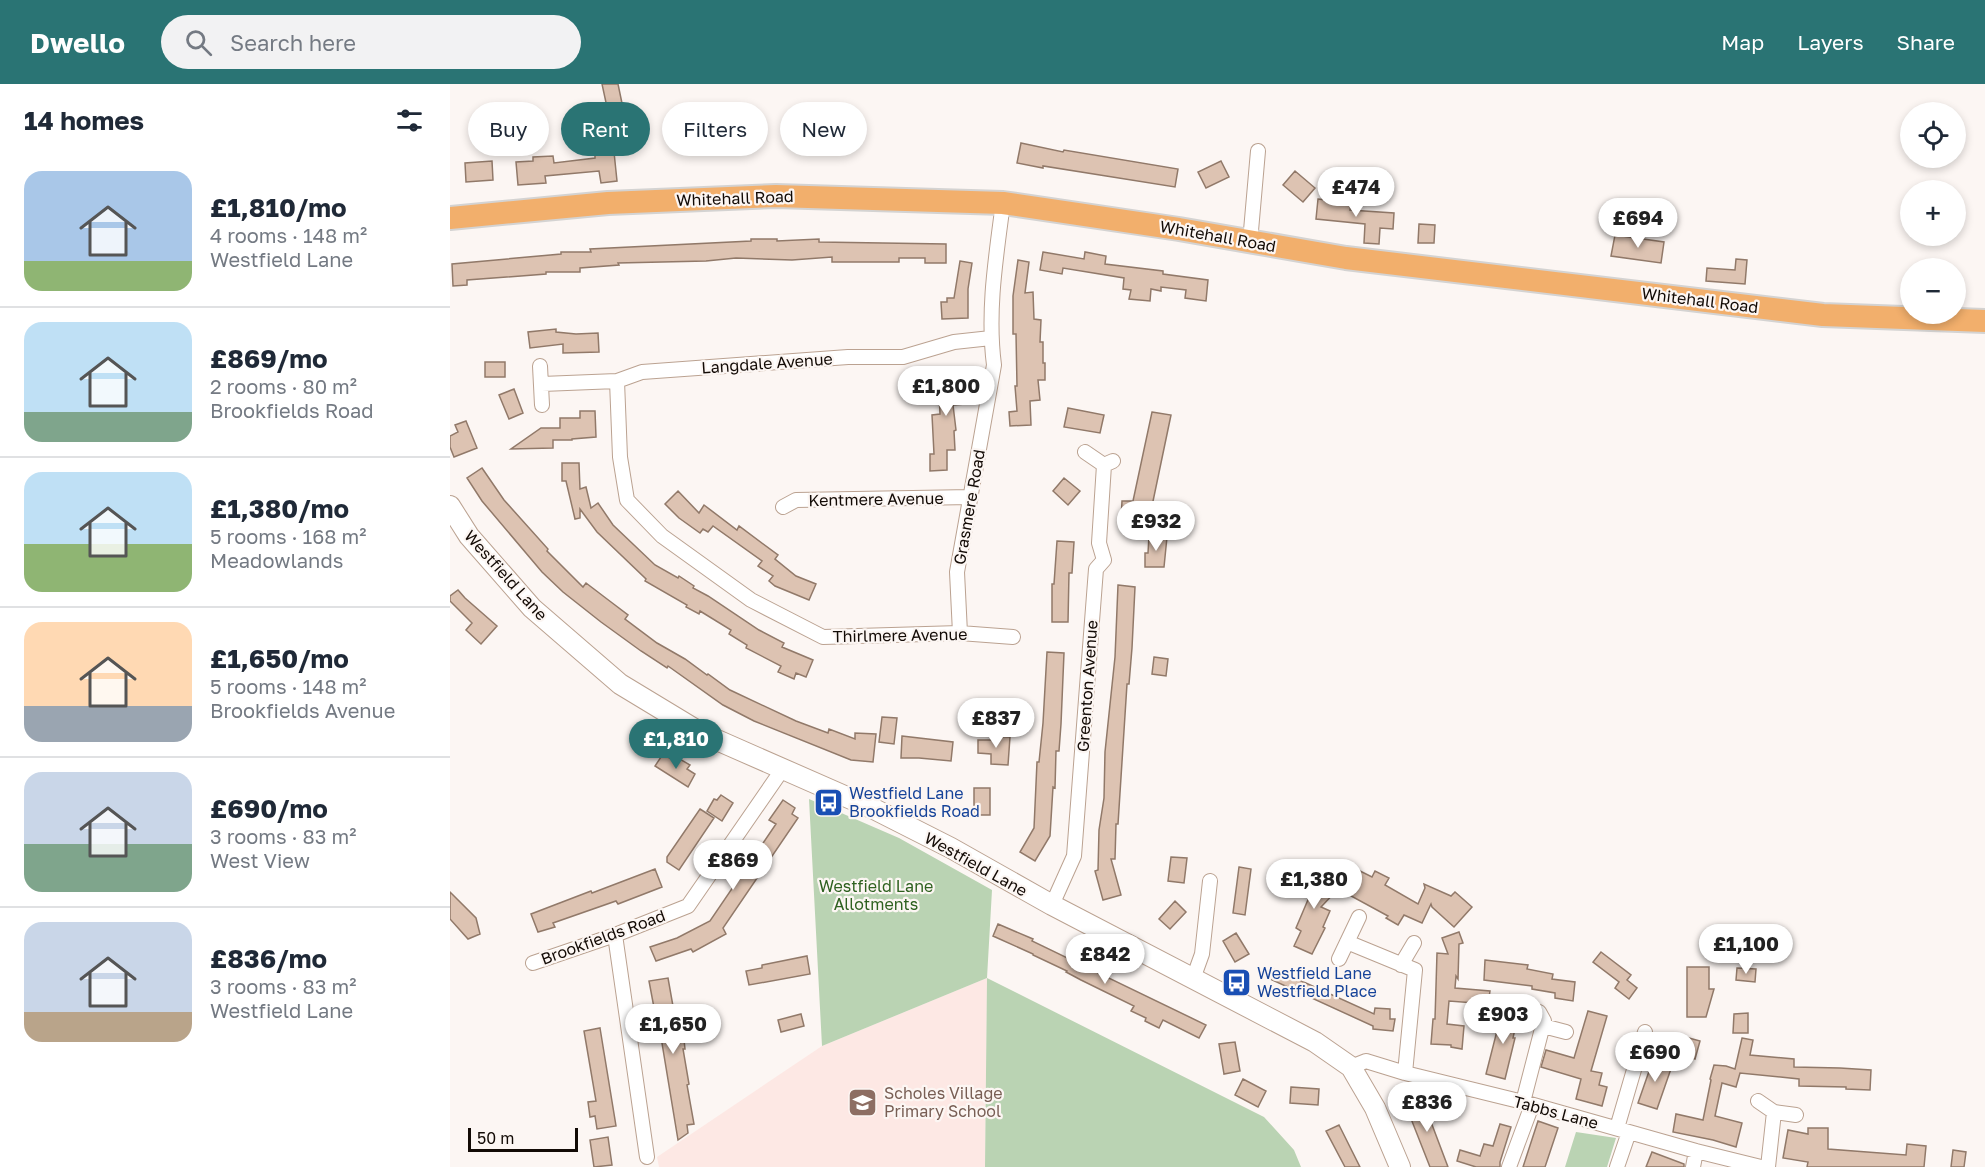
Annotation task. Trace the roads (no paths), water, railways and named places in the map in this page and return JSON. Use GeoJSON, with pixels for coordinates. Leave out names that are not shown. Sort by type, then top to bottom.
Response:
{"type":"FeatureCollection","features":[{"type":"Feature","properties":{"kind":"highway","name":"Whitehall Road"},"geometry":{"type":"LineString","coordinates":[[450,218],[608,203],[776,196],[1003,203],[1179,229],[1358,260],[1823,315],[1985,321]]}},
{"type":"Feature","properties":{"kind":"main road","name":"Westfield Lane"},"geometry":{"type":"LineString","coordinates":[[450,506],[469,536],[532,608],[620,684],[701,733],[874,809],[951,848],[1052,906],[1315,1042],[1351,1066],[1375,1108],[1400,1167]]}},
{"type":"Feature","properties":{"kind":"street"},"geometry":{"type":"LineString","coordinates":[[1250,242],[1258,151]]}},
{"type":"Feature","properties":{"kind":"street","name":"Grasmere Road"},"geometry":{"type":"LineString","coordinates":[[960,633],[957,572],[994,365],[991,338],[994,274],[1003,203]]}},
{"type":"Feature","properties":{"kind":"street","name":"Langdale Avenue"},"geometry":{"type":"LineString","coordinates":[[542,384],[617,381],[642,372],[848,357],[903,357],[954,342],[991,338]]}},
{"type":"Feature","properties":{"kind":"street"},"geometry":{"type":"LineString","coordinates":[[540,366],[542,405]]}},
{"type":"Feature","properties":{"kind":"street","name":"Thirlmere Avenue"},"geometry":{"type":"LineString","coordinates":[[617,381],[620,457],[627,500],[662,536],[751,600],[823,637],[960,633],[1013,637]]}},
{"type":"Feature","properties":{"kind":"street","name":"Greenton Avenue"},"geometry":{"type":"LineString","coordinates":[[1052,906],[1074,856],[1096,569],[1104,560],[1099,543],[1108,463],[1085,452]]}},
{"type":"Feature","properties":{"kind":"street","name":"Kentmere Avenue"},"geometry":{"type":"LineString","coordinates":[[783,507],[796,500],[971,496]]}},
{"type":"Feature","properties":{"kind":"street","name":"Brookfields Road"},"geometry":{"type":"LineString","coordinates":[[533,963],[615,935],[688,906],[782,770]]}},
{"type":"Feature","properties":{"kind":"street"},"geometry":{"type":"LineString","coordinates":[[1193,979],[1202,954],[1210,881]]}},
{"type":"Feature","properties":{"kind":"street"},"geometry":{"type":"LineString","coordinates":[[1339,959],[1359,917]]}},
{"type":"Feature","properties":{"kind":"street"},"geometry":{"type":"LineString","coordinates":[[615,935],[647,1157]]}},
{"type":"Feature","properties":{"kind":"street"},"geometry":{"type":"LineString","coordinates":[[1347,942],[1415,970],[1405,1073]]}},
{"type":"Feature","properties":{"kind":"street"},"geometry":{"type":"LineString","coordinates":[[1401,965],[1414,943]]}},
{"type":"Feature","properties":{"kind":"street"},"geometry":{"type":"LineString","coordinates":[[1509,1167],[1528,1104],[1543,1023],[1539,1012],[1528,1010]]}},
{"type":"Feature","properties":{"kind":"street"},"geometry":{"type":"LineString","coordinates":[[1543,1023],[1566,1032]]}},
{"type":"Feature","properties":{"kind":"street"},"geometry":{"type":"LineString","coordinates":[[1617,1167],[1645,1032]]}},
{"type":"Feature","properties":{"kind":"street","name":"Tabbs Lane"},"geometry":{"type":"LineString","coordinates":[[1351,1066],[1366,1061],[1761,1167]]}},
{"type":"Feature","properties":{"kind":"street"},"geometry":{"type":"LineString","coordinates":[[1758,1101],[1774,1112],[1796,1115]]}},
{"type":"Feature","properties":{"kind":"street"},"geometry":{"type":"LineString","coordinates":[[1768,1167],[1774,1112]]}},
{"type":"Feature","properties":{"kind":"street"},"geometry":{"type":"LineString","coordinates":[[1693,1167],[1696,1151]]}},
{"type":"Feature","properties":{"kind":"place","name":"Westfield Lane Brookfields Road"},"geometry":{"type":"Point","coordinates":[828,802]}},
{"type":"Feature","properties":{"kind":"place","name":"Westfield Lane Westfield Place"},"geometry":{"type":"Point","coordinates":[1236,982]}},
{"type":"Feature","properties":{"kind":"place","name":"Scholes Village Primary School"},"geometry":{"type":"Point","coordinates":[863,1102]}},
{"type":"Feature","properties":{"kind":"park label","name":"Westfield Lane Allotments"},"geometry":{"type":"Point","coordinates":[876,895]}}]}
